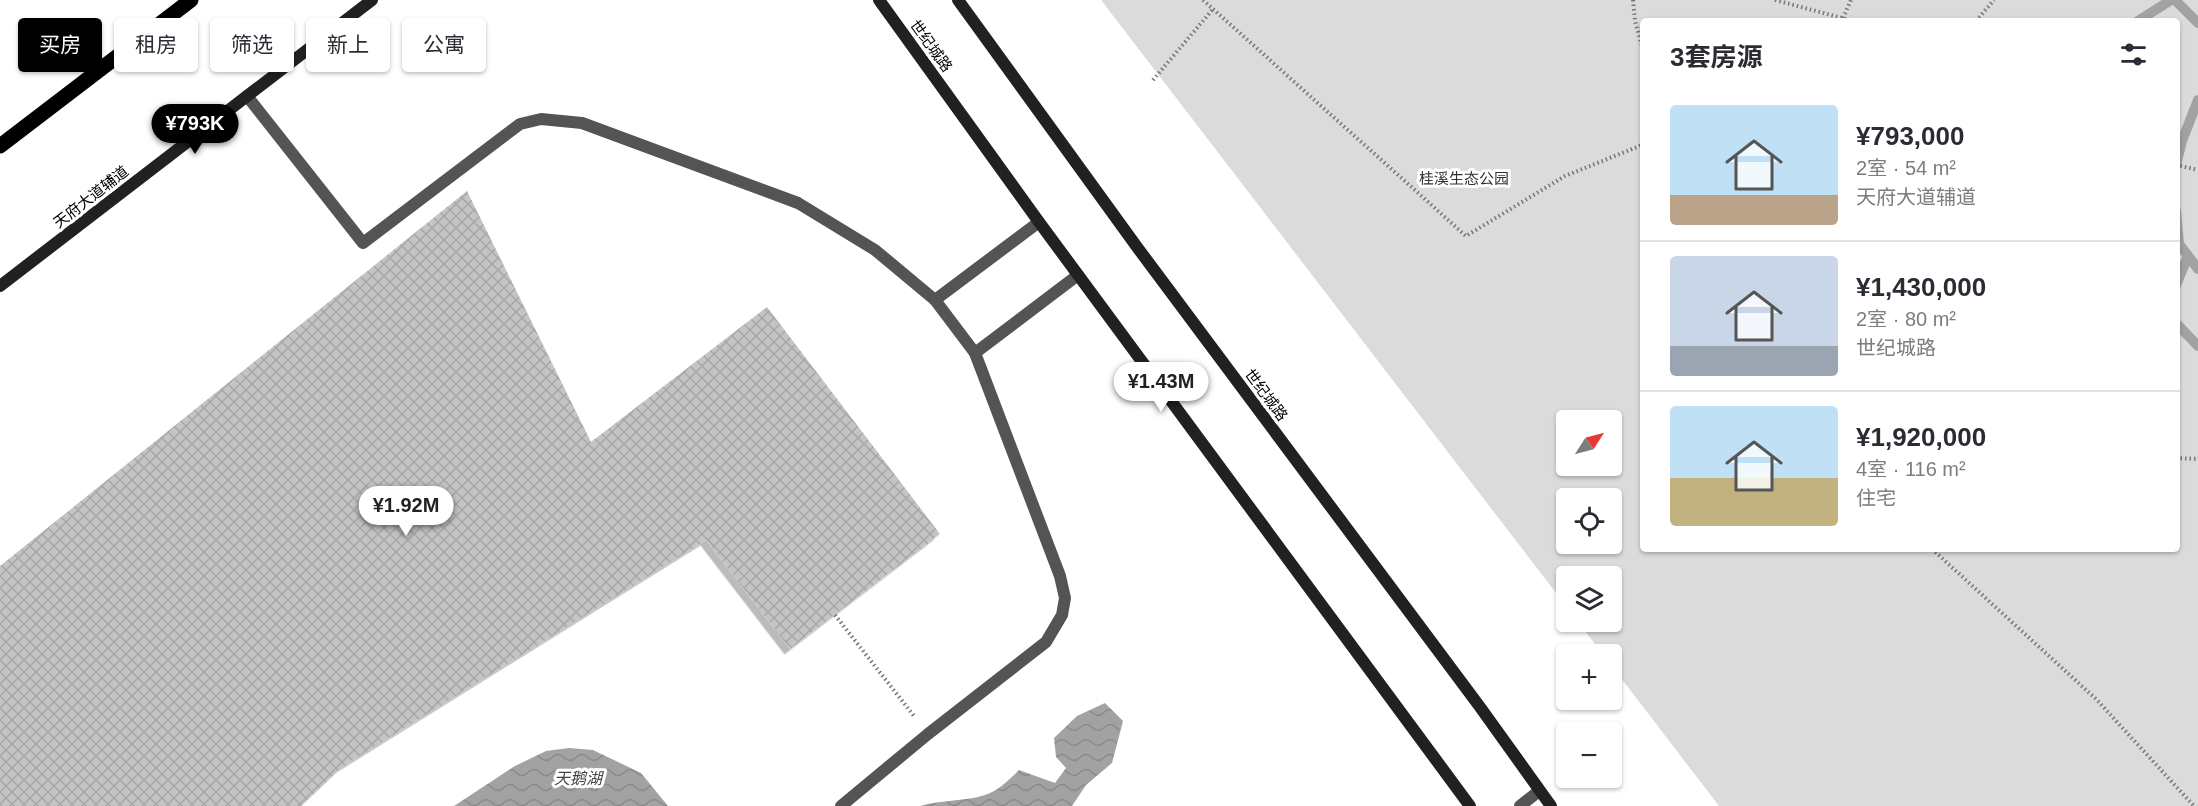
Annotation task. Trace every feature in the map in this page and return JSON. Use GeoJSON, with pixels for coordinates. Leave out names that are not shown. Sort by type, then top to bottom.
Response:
{"type":"FeatureCollection","features":[{"type":"Feature","properties":{"kind":"main road"},"geometry":{"type":"LineString","coordinates":[[0,147],[191,0]]}},
{"type":"Feature","properties":{"kind":"main road","name":"天府大道辅道"},"geometry":{"type":"LineString","coordinates":[[0,286],[372,0]]}},
{"type":"Feature","properties":{"kind":"main road","name":"世纪城路"},"geometry":{"type":"LineString","coordinates":[[879,0],[1039,222],[1470,806]]}},
{"type":"Feature","properties":{"kind":"main road","name":"世纪城路"},"geometry":{"type":"LineString","coordinates":[[958,0],[1137,247],[1480,707],[1551,806]]}},
{"type":"Feature","properties":{"kind":"lane"},"geometry":{"type":"LineString","coordinates":[[247,96],[363,243],[520,124],[541,118],[582,123],[798,203],[875,249],[935,300],[975,352],[1060,576],[1065,598],[1062,615],[1046,642],[928,734],[841,806]]}},
{"type":"Feature","properties":{"kind":"lane"},"geometry":{"type":"LineString","coordinates":[[935,300],[1039,222]]}},
{"type":"Feature","properties":{"kind":"lane"},"geometry":{"type":"LineString","coordinates":[[975,352],[1078,275]]}},
{"type":"Feature","properties":{"kind":"lane"},"geometry":{"type":"LineString","coordinates":[[1520,806],[1539,791]]}},
{"type":"Feature","properties":{"kind":"path"},"geometry":{"type":"LineString","coordinates":[[1203,0],[1467,236],[1564,176],[1640,146]]}},
{"type":"Feature","properties":{"kind":"path"},"geometry":{"type":"LineString","coordinates":[[1633,0],[1640,39]]}},
{"type":"Feature","properties":{"kind":"path"},"geometry":{"type":"LineString","coordinates":[[1775,0],[1843,18],[1851,0]]}},
{"type":"Feature","properties":{"kind":"path"},"geometry":{"type":"LineString","coordinates":[[1979,18],[1994,0]]}},
{"type":"Feature","properties":{"kind":"path"},"geometry":{"type":"LineString","coordinates":[[1153,80],[1213,9]]}},
{"type":"Feature","properties":{"kind":"path"},"geometry":{"type":"LineString","coordinates":[[2180,166],[2196,170]]}},
{"type":"Feature","properties":{"kind":"path"},"geometry":{"type":"LineString","coordinates":[[2180,458],[2198,459]]}},
{"type":"Feature","properties":{"kind":"path"},"geometry":{"type":"LineString","coordinates":[[1935,552],[2096,699],[2194,806]]}},
{"type":"Feature","properties":{"kind":"path"},"geometry":{"type":"LineString","coordinates":[[835,615],[928,734]]}},
{"type":"Feature","properties":{"kind":"green space","name":"桂溪生态公园"},"geometry":{"type":"Polygon","coordinates":[[[1101,0],[2198,0],[2198,806],[1719,806],[1622,679],[1622,644],[1595,644],[1586,632],[1622,632],[1622,566],[1556,566],[1556,593],[1101,0]]]}},
{"type":"Feature","properties":{"kind":"water"},"geometry":{"type":"Polygon","coordinates":[[[1105,703],[1123,721],[1112,763],[1086,785],[1072,806],[920,806],[985,795],[999,788],[1019,770],[1055,783],[1066,768],[1056,757],[1054,738],[1077,716],[1105,703]]]}},
{"type":"Feature","properties":{"kind":"water","name":"天鹅湖"},"geometry":{"type":"Polygon","coordinates":[[[569,748],[593,750],[641,773],[668,806],[454,806],[515,766],[546,751],[569,748]]]}},
{"type":"Feature","properties":{"kind":"building"},"geometry":{"type":"Polygon","coordinates":[[[467,191],[591,442],[767,307],[940,534],[790,649],[706,540],[342,767],[301,806],[0,806],[0,566],[467,191]]]}},
{"type":"Feature","properties":{"kind":"waterway"},"geometry":{"type":"LineString","coordinates":[[2143,18],[2171,0]]}},
{"type":"Feature","properties":{"kind":"waterway"},"geometry":{"type":"LineString","coordinates":[[2175,0],[2198,23]]}},
{"type":"Feature","properties":{"kind":"waterway"},"geometry":{"type":"LineString","coordinates":[[2180,149],[2198,100]]}},
{"type":"Feature","properties":{"kind":"waterway"},"geometry":{"type":"LineString","coordinates":[[2180,245],[2198,269]]}},
{"type":"Feature","properties":{"kind":"waterway"},"geometry":{"type":"LineString","coordinates":[[2180,275],[2188,256]]}},
{"type":"Feature","properties":{"kind":"waterway"},"geometry":{"type":"LineString","coordinates":[[2180,327],[2198,346]]}}]}
